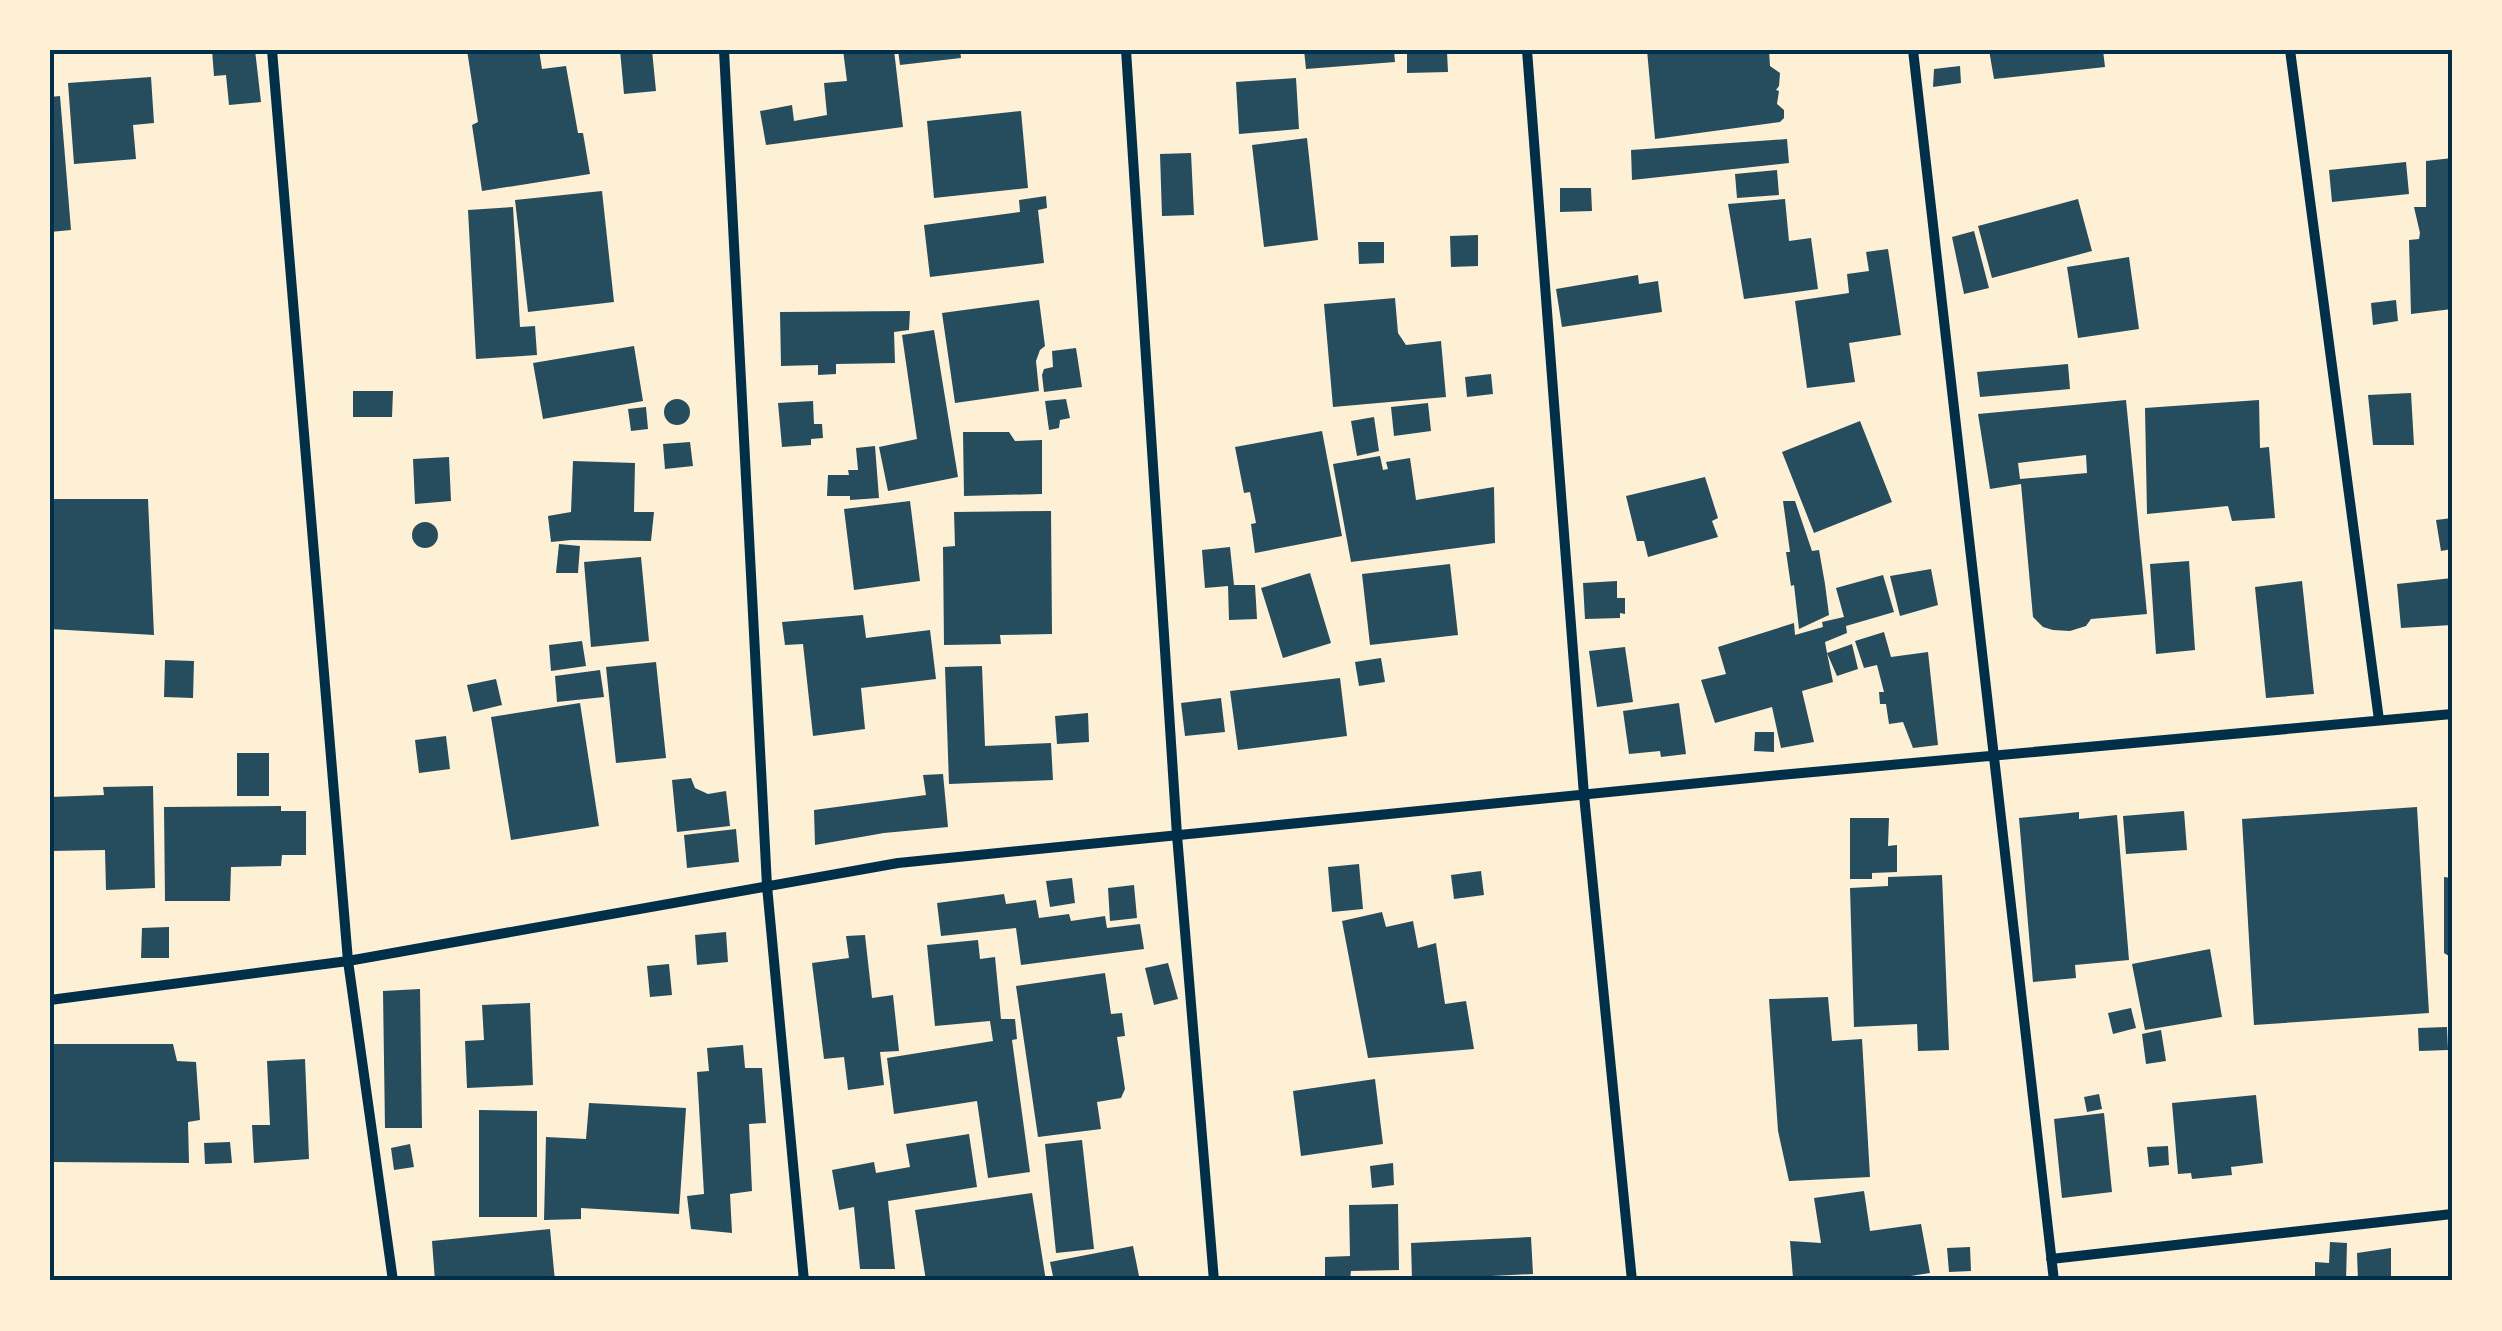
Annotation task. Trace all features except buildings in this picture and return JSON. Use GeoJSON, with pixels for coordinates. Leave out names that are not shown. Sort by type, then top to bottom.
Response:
{"type":"FeatureCollection","features":[{"type":"Feature","properties":{"kind":"street"},"geometry":{"type":"LineString","coordinates":[[272,50],[348,960],[393,1281]]}},
{"type":"Feature","properties":{"kind":"street"},"geometry":{"type":"LineString","coordinates":[[724,50],[767,886],[804,1281]]}},
{"type":"Feature","properties":{"kind":"street"},"geometry":{"type":"LineString","coordinates":[[1126,50],[1177,835],[1214,1281]]}},
{"type":"Feature","properties":{"kind":"street"},"geometry":{"type":"LineString","coordinates":[[1528,50],[1584,795],[1632,1281]]}},
{"type":"Feature","properties":{"kind":"street"},"geometry":{"type":"LineString","coordinates":[[1913,50],[2054,1281]]}},
{"type":"Feature","properties":{"kind":"street"},"geometry":{"type":"LineString","coordinates":[[2290,50],[2380,720]]}},
{"type":"Feature","properties":{"kind":"street"},"geometry":{"type":"LineString","coordinates":[[50,1000],[348,960],[898,863],[2452,714]]}},
{"type":"Feature","properties":{"kind":"street"},"geometry":{"type":"LineString","coordinates":[[2051,1259],[2452,1214]]}}]}
